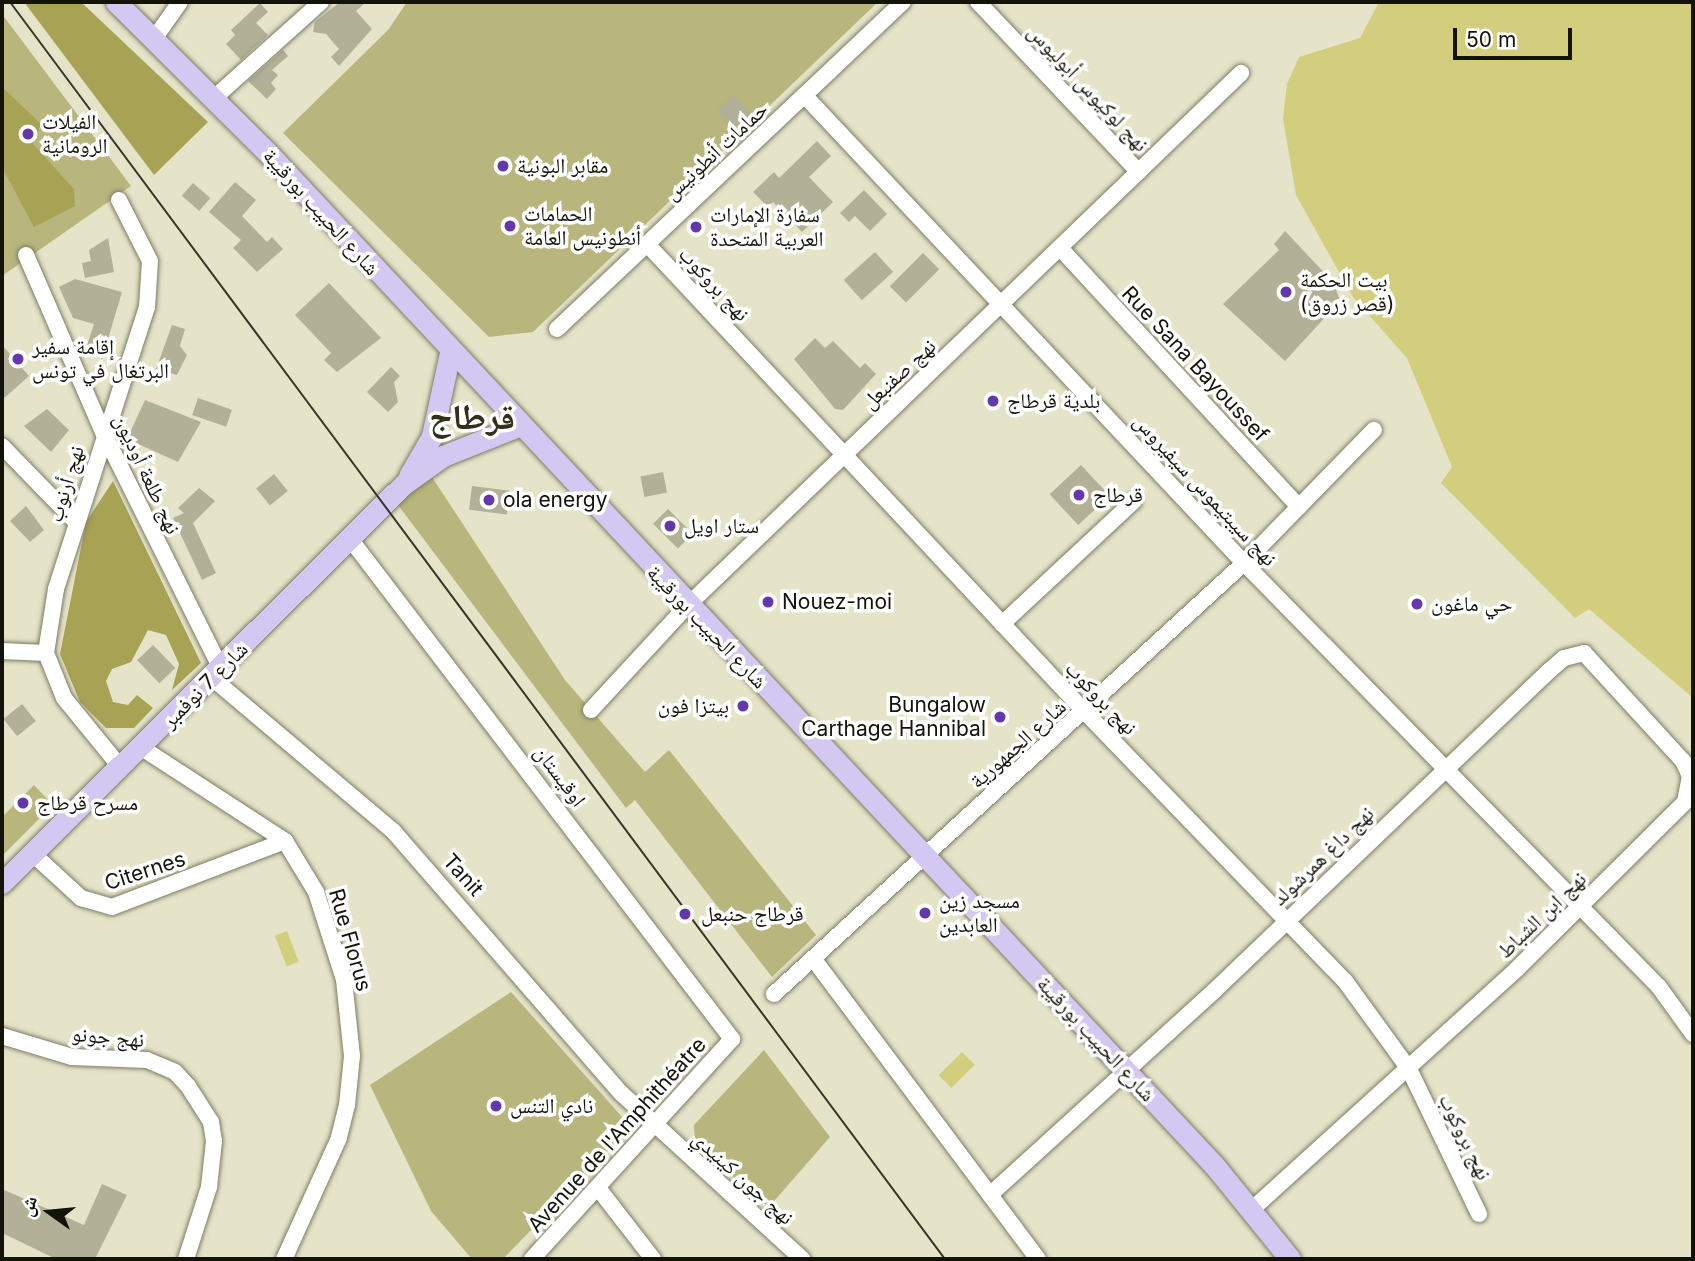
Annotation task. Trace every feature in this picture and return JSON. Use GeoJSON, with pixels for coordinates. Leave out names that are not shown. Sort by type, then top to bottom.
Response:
{"type":"FeatureCollection","features":[{"type":"Feature","properties":{"kind":"main road","name":"شارع الحبيب بورقيبة"},"geometry":{"type":"LineString","coordinates":[[116,2],[213,99],[687,606],[927,858],[1252,1209],[1290,1259]]}},
{"type":"Feature","properties":{"kind":"main road","name":"شارع 7 نوفمبر"},"geometry":{"type":"LineString","coordinates":[[404,484],[432,436],[450,353]]}},
{"type":"Feature","properties":{"kind":"main road","name":"شارع 7 نوفمبر"},"geometry":{"type":"LineString","coordinates":[[2,883],[142,748],[404,484],[443,456],[518,426]]}},
{"type":"Feature","properties":{"kind":"street"},"geometry":{"type":"LineString","coordinates":[[154,39],[180,2]]}},
{"type":"Feature","properties":{"kind":"street"},"geometry":{"type":"LineString","coordinates":[[213,99],[321,2]]}},
{"type":"Feature","properties":{"kind":"street","name":"حمامات أنطونيس"},"geometry":{"type":"LineString","coordinates":[[557,329],[903,2]]}},
{"type":"Feature","properties":{"kind":"street","name":"نهج لوكيوس أبوليوس"},"geometry":{"type":"LineString","coordinates":[[978,2],[1139,172]]}},
{"type":"Feature","properties":{"kind":"street","name":"نهج صفنبعل"},"geometry":{"type":"LineString","coordinates":[[591,710],[687,606],[1003,306],[1241,73]]}},
{"type":"Feature","properties":{"kind":"street","name":"نهج سيبتيموس سيفيروس"},"geometry":{"type":"LineString","coordinates":[[805,96],[1244,563],[1578,909],[1658,988],[1693,1034]]}},
{"type":"Feature","properties":{"kind":"street","name":"نهج أرنوب"},"geometry":{"type":"LineString","coordinates":[[119,200],[150,261],[150,287],[76,522],[47,625],[47,653],[64,698],[121,768]]}},
{"type":"Feature","properties":{"kind":"street","name":"نهج بروكوب"},"geometry":{"type":"LineString","coordinates":[[648,244],[1085,712],[1345,981],[1409,1069],[1479,1214]]}},
{"type":"Feature","properties":{"kind":"street","name":"Rue Sana Bayoussef"},"geometry":{"type":"LineString","coordinates":[[1061,249],[1299,507]]}},
{"type":"Feature","properties":{"kind":"street","name":"نهج طلعة أوديون"},"geometry":{"type":"LineString","coordinates":[[26,255],[104,434],[216,673]]}},
{"type":"Feature","properties":{"kind":"street","name":"شارع الجمهورية"},"geometry":{"type":"LineString","coordinates":[[774,994],[815,961],[1244,563],[1374,430]]}},
{"type":"Feature","properties":{"kind":"street"},"geometry":{"type":"LineString","coordinates":[[2,446],[76,522]]}},
{"type":"Feature","properties":{"kind":"street"},"geometry":{"type":"LineString","coordinates":[[1002,624],[1134,501]]}},
{"type":"Feature","properties":{"kind":"street","name":"اوقيستان"},"geometry":{"type":"LineString","coordinates":[[351,540],[732,1039]]}},
{"type":"Feature","properties":{"kind":"street"},"geometry":{"type":"LineString","coordinates":[[2,650],[47,653]]}},
{"type":"Feature","properties":{"kind":"street","name":"نهج ابن الشباط"},"geometry":{"type":"LineString","coordinates":[[1252,1209],[1409,1069],[1578,909],[1678,812],[1689,795],[1690,776],[1683,761],[1584,653],[1564,658],[1549,671]]}},
{"type":"Feature","properties":{"kind":"street","name":"نهج داغ همرشولد"},"geometry":{"type":"LineString","coordinates":[[992,1193],[1287,921],[1443,768],[1549,671]]}},
{"type":"Feature","properties":{"kind":"street","name":"Tanit"},"geometry":{"type":"LineString","coordinates":[[216,673],[394,832],[656,1127]]}},
{"type":"Feature","properties":{"kind":"street","name":"Rue Florus"},"geometry":{"type":"LineString","coordinates":[[142,748],[285,841],[316,892],[344,980],[352,1056],[339,1138],[284,1259]]}},
{"type":"Feature","properties":{"kind":"street","name":"Citernes"},"geometry":{"type":"LineString","coordinates":[[32,853],[81,898],[112,907],[285,841]]}},
{"type":"Feature","properties":{"kind":"street"},"geometry":{"type":"LineString","coordinates":[[815,961],[992,1193],[1038,1259]]}},
{"type":"Feature","properties":{"kind":"street","name":"نهج جونو"},"geometry":{"type":"LineString","coordinates":[[2,1036],[72,1057],[147,1060],[175,1072],[188,1086],[211,1122],[214,1141],[209,1187],[186,1259]]}},
{"type":"Feature","properties":{"kind":"street","name":"Avenue de l'Amphithéatre"},"geometry":{"type":"LineString","coordinates":[[532,1259],[656,1127],[732,1039]]}},
{"type":"Feature","properties":{"kind":"street","name":"نهج جون كينيدي"},"geometry":{"type":"LineString","coordinates":[[656,1127],[802,1259]]}},
{"type":"Feature","properties":{"kind":"street"},"geometry":{"type":"LineString","coordinates":[[598,1188],[653,1259]]}},
{"type":"Feature","properties":{"kind":"shaded area"},"geometry":{"type":"Polygon","coordinates":[[[24,2],[81,2],[208,122],[154,175],[24,2]]]}},
{"type":"Feature","properties":{"kind":"shaded area","name":"الحمامات أنطونيس العامة"},"geometry":{"type":"Polygon","coordinates":[[[407,2],[878,2],[533,332],[489,337],[283,133],[388,30],[407,2]]]}},
{"type":"Feature","properties":{"kind":"shaded area"},"geometry":{"type":"Polygon","coordinates":[[[1379,2],[1693,2],[1693,698],[1589,609],[1575,618],[1441,483],[1452,467],[1407,358],[1353,297],[1296,195],[1283,119],[1287,84],[1299,57],[1360,38],[1379,2]]]}},
{"type":"Feature","properties":{"kind":"shaded area","name":"الفيلات الرومانية"},"geometry":{"type":"Polygon","coordinates":[[[2,14],[131,186],[2,276],[2,14]]]}},
{"type":"Feature","properties":{"kind":"shaded area"},"geometry":{"type":"Polygon","coordinates":[[[2,87],[41,124],[33,144],[74,189],[75,206],[34,227],[2,167],[2,87]]]}},
{"type":"Feature","properties":{"kind":"shaded area"},"geometry":{"type":"Polygon","coordinates":[[[430,474],[565,680],[645,772],[669,750],[816,935],[772,977],[635,800],[626,808],[395,501],[430,474]]]}},
{"type":"Feature","properties":{"kind":"shaded area"},"geometry":{"type":"Polygon","coordinates":[[[113,481],[201,663],[172,690],[179,664],[166,635],[148,630],[131,662],[112,669],[106,681],[113,702],[128,705],[137,695],[153,708],[134,728],[106,728],[80,702],[60,654],[86,522],[113,481]]]}},
{"type":"Feature","properties":{"kind":"shaded area"},"geometry":{"type":"Polygon","coordinates":[[[34,785],[53,805],[2,856],[2,817],[34,785]]]}},
{"type":"Feature","properties":{"kind":"shaded area"},"geometry":{"type":"Polygon","coordinates":[[[287,931],[299,962],[287,966],[275,936],[287,931]]]}},
{"type":"Feature","properties":{"kind":"shaded area","name":"نادي التنس"},"geometry":{"type":"Polygon","coordinates":[[[511,992],[631,1127],[503,1259],[472,1259],[431,1211],[370,1085],[511,992]]]}},
{"type":"Feature","properties":{"kind":"shaded area"},"geometry":{"type":"Polygon","coordinates":[[[764,1050],[830,1137],[768,1208],[695,1143],[694,1125],[764,1050]]]}},
{"type":"Feature","properties":{"kind":"shaded area"},"geometry":{"type":"Polygon","coordinates":[[[962,1052],[975,1065],[951,1088],[939,1075],[962,1052]]]}},
{"type":"Feature","properties":{"kind":"building"},"geometry":{"type":"Polygon","coordinates":[[[340,2],[366,2],[356,11],[372,29],[339,66],[331,57],[339,49],[326,34],[313,32],[315,22],[340,2]]]}},
{"type":"Feature","properties":{"kind":"building"},"geometry":{"type":"Polygon","coordinates":[[[260,3],[268,12],[256,23],[268,35],[241,60],[226,44],[235,35],[231,30],[260,3]]]}},
{"type":"Feature","properties":{"kind":"building"},"geometry":{"type":"Polygon","coordinates":[[[283,50],[288,56],[272,70],[278,75],[271,83],[276,89],[267,99],[248,81],[283,50]]]}},
{"type":"Feature","properties":{"kind":"building"},"geometry":{"type":"Polygon","coordinates":[[[733,95],[752,115],[736,131],[716,111],[733,95]]]}},
{"type":"Feature","properties":{"kind":"building"},"geometry":{"type":"Polygon","coordinates":[[[817,141],[831,156],[809,177],[833,202],[802,232],[773,202],[768,207],[753,192],[774,172],[779,178],[817,141]]]}},
{"type":"Feature","properties":{"kind":"building"},"geometry":{"type":"Polygon","coordinates":[[[235,182],[256,200],[242,216],[267,242],[272,237],[283,249],[257,272],[233,248],[241,240],[209,212],[235,182]]]}},
{"type":"Feature","properties":{"kind":"building"},"geometry":{"type":"Polygon","coordinates":[[[193,183],[210,198],[199,211],[182,196],[193,183]]]}},
{"type":"Feature","properties":{"kind":"building"},"geometry":{"type":"Polygon","coordinates":[[[864,190],[887,214],[870,231],[855,216],[849,222],[840,213],[864,190]]]}},
{"type":"Feature","properties":{"kind":"building","name":"بيت الحكمة (قصر زروق)"},"geometry":{"type":"Polygon","coordinates":[[[1285,231],[1334,283],[1340,301],[1285,361],[1223,304],[1279,250],[1274,244],[1285,231]]]}},
{"type":"Feature","properties":{"kind":"building"},"geometry":{"type":"Polygon","coordinates":[[[108,238],[114,272],[85,278],[82,263],[91,261],[89,250],[108,238]]]}},
{"type":"Feature","properties":{"kind":"building"},"geometry":{"type":"Polygon","coordinates":[[[875,252],[893,272],[862,300],[844,280],[875,252]]]}},
{"type":"Feature","properties":{"kind":"building"},"geometry":{"type":"Polygon","coordinates":[[[923,253],[939,269],[906,302],[890,286],[923,253]]]}},
{"type":"Feature","properties":{"kind":"building"},"geometry":{"type":"Polygon","coordinates":[[[75,279],[122,292],[102,359],[86,348],[94,324],[73,318],[59,287],[75,279]]]}},
{"type":"Feature","properties":{"kind":"building"},"geometry":{"type":"Polygon","coordinates":[[[329,283],[381,338],[337,372],[324,360],[331,353],[295,315],[329,283]]]}},
{"type":"Feature","properties":{"kind":"building"},"geometry":{"type":"Polygon","coordinates":[[[172,325],[185,329],[180,346],[187,355],[177,375],[156,369],[172,325]]]}},
{"type":"Feature","properties":{"kind":"building"},"geometry":{"type":"Polygon","coordinates":[[[815,338],[825,348],[833,341],[860,368],[865,363],[876,374],[843,410],[835,409],[794,359],[815,338]]]}},
{"type":"Feature","properties":{"kind":"building"},"geometry":{"type":"Polygon","coordinates":[[[2,345],[29,376],[2,400],[2,345]]]}},
{"type":"Feature","properties":{"kind":"building"},"geometry":{"type":"Polygon","coordinates":[[[391,367],[400,376],[394,382],[398,402],[388,412],[367,392],[391,367]]]}},
{"type":"Feature","properties":{"kind":"building"},"geometry":{"type":"Polygon","coordinates":[[[198,398],[232,410],[226,427],[192,415],[198,398]]]}},
{"type":"Feature","properties":{"kind":"building"},"geometry":{"type":"Polygon","coordinates":[[[145,400],[201,422],[178,462],[127,439],[145,400]]]}},
{"type":"Feature","properties":{"kind":"building"},"geometry":{"type":"Polygon","coordinates":[[[47,409],[69,430],[51,452],[24,426],[47,409]]]}},
{"type":"Feature","properties":{"kind":"building","name":"قرطاج"},"geometry":{"type":"Polygon","coordinates":[[[1081,465],[1110,496],[1078,525],[1050,494],[1081,465]]]}},
{"type":"Feature","properties":{"kind":"building"},"geometry":{"type":"Polygon","coordinates":[[[663,472],[667,493],[644,497],[640,476],[663,472]]]}},
{"type":"Feature","properties":{"kind":"building"},"geometry":{"type":"Polygon","coordinates":[[[274,474],[288,491],[270,506],[256,488],[274,474]]]}},
{"type":"Feature","properties":{"kind":"building","name":"ola energy"},"geometry":{"type":"Polygon","coordinates":[[[472,486],[510,491],[507,514],[469,510],[472,486]]]}},
{"type":"Feature","properties":{"kind":"building"},"geometry":{"type":"Polygon","coordinates":[[[199,488],[215,501],[193,523],[216,573],[202,580],[173,518],[184,513],[178,508],[199,488]]]}},
{"type":"Feature","properties":{"kind":"building"},"geometry":{"type":"Polygon","coordinates":[[[26,506],[44,530],[30,542],[10,521],[26,506]]]}},
{"type":"Feature","properties":{"kind":"building"},"geometry":{"type":"Polygon","coordinates":[[[668,509],[693,534],[678,549],[653,524],[668,509]]]}},
{"type":"Feature","properties":{"kind":"building"},"geometry":{"type":"Polygon","coordinates":[[[153,645],[175,668],[159,683],[137,660],[153,645]]]}},
{"type":"Feature","properties":{"kind":"building"},"geometry":{"type":"Polygon","coordinates":[[[22,704],[36,721],[17,736],[3,719],[22,704]]]}},
{"type":"Feature","properties":{"kind":"building"},"geometry":{"type":"Polygon","coordinates":[[[102,1184],[127,1195],[95,1259],[56,1259],[2,1233],[2,1189],[84,1225],[102,1184]]]}},
{"type":"Feature","properties":{"kind":"tram line"},"geometry":{"type":"LineString","coordinates":[[10,2],[945,1259]]}},
{"type":"Feature","properties":{"kind":"place","name":"الفيلات الرومانية"},"geometry":{"type":"Point","coordinates":[28,134]}},
{"type":"Feature","properties":{"kind":"place","name":"مقابر البونية"},"geometry":{"type":"Point","coordinates":[503,166]}},
{"type":"Feature","properties":{"kind":"place","name":"الحمامات أنطونيس العامة"},"geometry":{"type":"Point","coordinates":[510,226]}},
{"type":"Feature","properties":{"kind":"place","name":"سفارة الإمارات العربية المتحدة"},"geometry":{"type":"Point","coordinates":[696,227]}},
{"type":"Feature","properties":{"kind":"place","name":"بيت الحكمة (قصر زروق)"},"geometry":{"type":"Point","coordinates":[1286,292]}},
{"type":"Feature","properties":{"kind":"place","name":"إقامة سفير البرتغال في تونس"},"geometry":{"type":"Point","coordinates":[18,359]}},
{"type":"Feature","properties":{"kind":"place","name":"بلدية قرطاج"},"geometry":{"type":"Point","coordinates":[993,401]}},
{"type":"Feature","properties":{"kind":"place","name":"قرطاج"},"geometry":{"type":"Point","coordinates":[1079,495]}},
{"type":"Feature","properties":{"kind":"place","name":"ola energy"},"geometry":{"type":"Point","coordinates":[489,500]}},
{"type":"Feature","properties":{"kind":"place","name":"ستار اويل"},"geometry":{"type":"Point","coordinates":[670,526]}},
{"type":"Feature","properties":{"kind":"place","name":"Nouez-moi"},"geometry":{"type":"Point","coordinates":[768,602]}},
{"type":"Feature","properties":{"kind":"place","name":"حي ماغون"},"geometry":{"type":"Point","coordinates":[1417,604]}},
{"type":"Feature","properties":{"kind":"place","name":"بيتزا فون"},"geometry":{"type":"Point","coordinates":[743,706]}},
{"type":"Feature","properties":{"kind":"place","name":"Bungalow Carthage Hannibal"},"geometry":{"type":"Point","coordinates":[1000,717]}},
{"type":"Feature","properties":{"kind":"place","name":"مسرح قرطاج"},"geometry":{"type":"Point","coordinates":[23,803]}},
{"type":"Feature","properties":{"kind":"place","name":"مسجد زين العابدين"},"geometry":{"type":"Point","coordinates":[925,913]}},
{"type":"Feature","properties":{"kind":"place","name":"قرطاج حنبعل"},"geometry":{"type":"Point","coordinates":[685,914]}},
{"type":"Feature","properties":{"kind":"place","name":"نادي التنس"},"geometry":{"type":"Point","coordinates":[496,1106]}},
{"type":"Feature","properties":{"kind":"district","name":"قرطاج"},"geometry":{"type":"Point","coordinates":[472,416]}}]}
